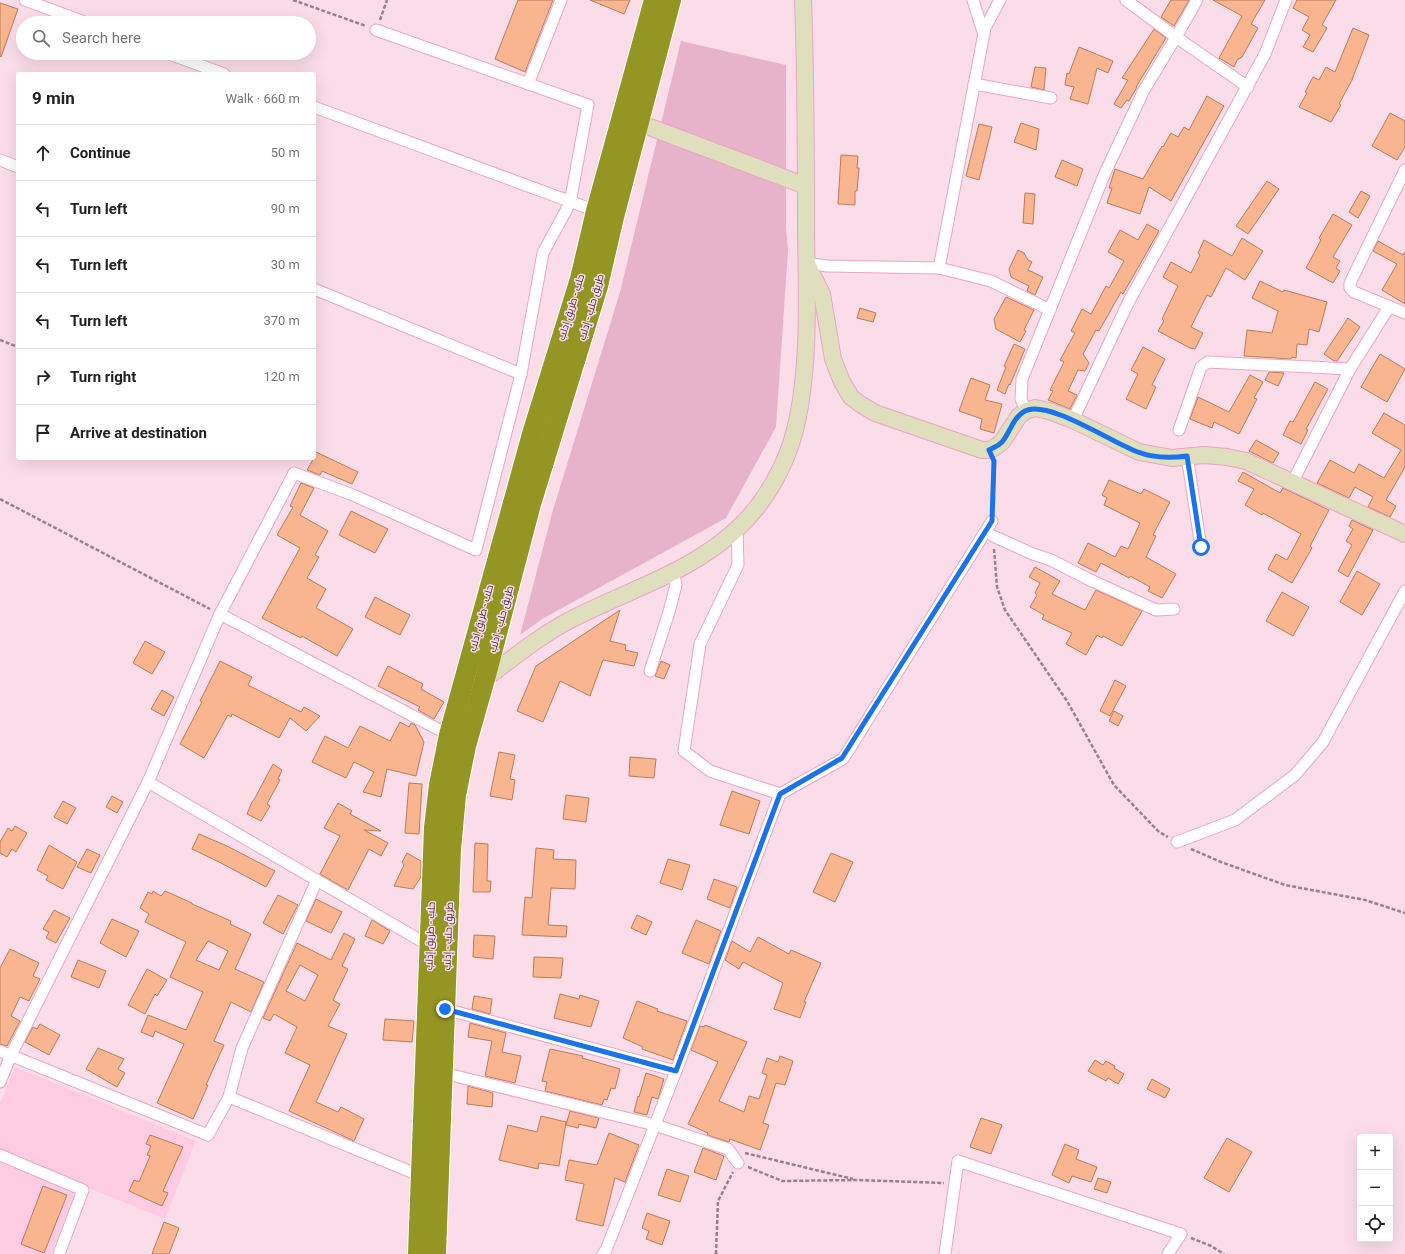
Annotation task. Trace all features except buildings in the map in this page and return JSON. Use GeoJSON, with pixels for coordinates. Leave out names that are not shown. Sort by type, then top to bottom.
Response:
{"type":"FeatureCollection","features":[{"type":"Feature","properties":{"kind":"highway","name":"حلب - طريق إدلب"},"geometry":{"type":"LineString","coordinates":[[418,1254],[434,828],[439,785],[449,735],[532,434],[580,279],[596,211],[654,0]]}},
{"type":"Feature","properties":{"kind":"highway","name":"طريق حلب - إدلب"},"geometry":{"type":"LineString","coordinates":[[436,1254],[451,850],[456,795],[466,746],[531,504],[598,286],[614,217],[671,0]]}},
{"type":"Feature","properties":{"kind":"street"},"geometry":{"type":"LineString","coordinates":[[25,0],[68,16]]}},
{"type":"Feature","properties":{"kind":"street"},"geometry":{"type":"LineString","coordinates":[[528,84],[561,0]]}},
{"type":"Feature","properties":{"kind":"street"},"geometry":{"type":"LineString","coordinates":[[485,679],[569,620],[702,556],[737,529],[751,515],[777,475],[788,451],[794,431],[799,406],[805,345],[806,186],[805,39],[803,0]]}},
{"type":"Feature","properties":{"kind":"street"},"geometry":{"type":"LineString","coordinates":[[973,0],[984,35]]}},
{"type":"Feature","properties":{"kind":"street"},"geometry":{"type":"LineString","coordinates":[[939,268],[985,28],[1000,0]]}},
{"type":"Feature","properties":{"kind":"street"},"geometry":{"type":"LineString","coordinates":[[1126,0],[1248,87]]}},
{"type":"Feature","properties":{"kind":"street"},"geometry":{"type":"LineString","coordinates":[[1026,411],[1022,399],[1022,379],[1105,173],[1144,90],[1197,0]]}},
{"type":"Feature","properties":{"kind":"street"},"geometry":{"type":"LineString","coordinates":[[1073,420],[1128,303],[1265,54],[1286,0]]}},
{"type":"Feature","properties":{"kind":"street"},"geometry":{"type":"LineString","coordinates":[[0,1082],[11,1055],[148,782],[220,614],[294,473],[353,495],[476,550],[521,374],[543,254],[570,203],[588,105],[376,30]]}},
{"type":"Feature","properties":{"kind":"street"},"geometry":{"type":"LineString","coordinates":[[186,60],[219,72]]}},
{"type":"Feature","properties":{"kind":"street"},"geometry":{"type":"LineString","coordinates":[[974,84],[1051,98]]}},
{"type":"Feature","properties":{"kind":"street"},"geometry":{"type":"LineString","coordinates":[[316,109],[570,203],[596,211]]}},
{"type":"Feature","properties":{"kind":"street"},"geometry":{"type":"LineString","coordinates":[[639,123],[806,186]]}},
{"type":"Feature","properties":{"kind":"street"},"geometry":{"type":"LineString","coordinates":[[0,160],[16,166]]}},
{"type":"Feature","properties":{"kind":"street"},"geometry":{"type":"LineString","coordinates":[[1405,170],[1350,283],[1350,288],[1354,292],[1405,313]]}},
{"type":"Feature","properties":{"kind":"street"},"geometry":{"type":"LineString","coordinates":[[806,263],[827,266],[939,268],[991,281],[1050,310]]}},
{"type":"Feature","properties":{"kind":"street"},"geometry":{"type":"LineString","coordinates":[[806,263],[822,294],[833,359],[842,382],[851,397],[875,413],[982,450],[989,450],[1002,442],[1018,416],[1035,408],[1049,411],[1073,420],[1139,452],[1172,458],[1204,455],[1227,457],[1246,461],[1405,534]]}},
{"type":"Feature","properties":{"kind":"street"},"geometry":{"type":"LineString","coordinates":[[316,290],[521,374]]}},
{"type":"Feature","properties":{"kind":"street"},"geometry":{"type":"LineString","coordinates":[[1292,483],[1350,370],[1389,307]]}},
{"type":"Feature","properties":{"kind":"street"},"geometry":{"type":"LineString","coordinates":[[1179,430],[1201,367],[1208,362],[1350,370]]}},
{"type":"Feature","properties":{"kind":"street"},"geometry":{"type":"LineString","coordinates":[[1187,456],[1201,547]]}},
{"type":"Feature","properties":{"kind":"street"},"geometry":{"type":"LineString","coordinates":[[603,1254],[606,1250],[676,1071],[780,794],[842,758],[992,521]]}},
{"type":"Feature","properties":{"kind":"street"},"geometry":{"type":"LineString","coordinates":[[737,529],[738,565],[700,644],[684,751],[710,771],[780,794]]}},
{"type":"Feature","properties":{"kind":"street"},"geometry":{"type":"LineString","coordinates":[[993,536],[1033,554],[1051,560],[1088,579],[1156,610],[1174,609]]}},
{"type":"Feature","properties":{"kind":"street"},"geometry":{"type":"LineString","coordinates":[[650,671],[670,612],[676,585],[673,571]]}},
{"type":"Feature","properties":{"kind":"street"},"geometry":{"type":"LineString","coordinates":[[1177,842],[1235,820],[1295,775],[1323,742],[1405,590]]}},
{"type":"Feature","properties":{"kind":"street"},"geometry":{"type":"LineString","coordinates":[[220,614],[449,735]]}},
{"type":"Feature","properties":{"kind":"street"},"geometry":{"type":"LineString","coordinates":[[148,782],[430,946]]}},
{"type":"Feature","properties":{"kind":"street"},"geometry":{"type":"LineString","coordinates":[[0,1051],[208,1135],[230,1097],[242,1048],[316,880]]}},
{"type":"Feature","properties":{"kind":"street"},"geometry":{"type":"LineString","coordinates":[[445,1009],[676,1071]]}},
{"type":"Feature","properties":{"kind":"street"},"geometry":{"type":"LineString","coordinates":[[443,1073],[655,1125],[728,1149],[738,1163]]}},
{"type":"Feature","properties":{"kind":"street"},"geometry":{"type":"LineString","coordinates":[[230,1097],[421,1176]]}},
{"type":"Feature","properties":{"kind":"street"},"geometry":{"type":"LineString","coordinates":[[0,1155],[83,1190],[59,1254]]}},
{"type":"Feature","properties":{"kind":"street"},"geometry":{"type":"LineString","coordinates":[[945,1254],[958,1162],[1181,1234],[1168,1254]]}},
{"type":"Feature","properties":{"kind":"path"},"geometry":{"type":"LineString","coordinates":[[293,0],[376,30],[387,0]]}},
{"type":"Feature","properties":{"kind":"path"},"geometry":{"type":"LineString","coordinates":[[0,340],[16,346]]}},
{"type":"Feature","properties":{"kind":"path"},"geometry":{"type":"LineString","coordinates":[[989,450],[994,461],[992,521]]}},
{"type":"Feature","properties":{"kind":"path"},"geometry":{"type":"LineString","coordinates":[[0,499],[220,614]]}},
{"type":"Feature","properties":{"kind":"path"},"geometry":{"type":"LineString","coordinates":[[993,536],[997,587],[1005,610],[1067,701],[1114,785],[1158,831],[1177,842],[1222,862],[1285,885],[1365,900],[1405,913]]}},
{"type":"Feature","properties":{"kind":"path"},"geometry":{"type":"LineString","coordinates":[[728,1149],[857,1180]]}},
{"type":"Feature","properties":{"kind":"path"},"geometry":{"type":"LineString","coordinates":[[716,1254],[718,1202],[738,1163],[782,1181],[857,1180],[955,1184]]}},
{"type":"Feature","properties":{"kind":"path"},"geometry":{"type":"LineString","coordinates":[[1181,1234],[1212,1246],[1224,1254]]}},
{"type":"Feature","properties":{"kind":"shaded area"},"geometry":{"type":"Polygon","coordinates":[[[681,41],[786,65],[786,228],[788,250],[776,427],[726,518],[542,619],[520,635],[553,510],[620,292],[681,41]]]}},
{"type":"Feature","properties":{"kind":"shaded area"},"geometry":{"type":"Polygon","coordinates":[[[15,1067],[196,1141],[165,1219],[0,1152],[0,1104],[15,1067]]]}},
{"type":"Feature","properties":{"kind":"shaded area"},"geometry":{"type":"Polygon","coordinates":[[[0,1161],[72,1188],[75,1195],[51,1254],[0,1254],[0,1161]]]}},
{"type":"Feature","properties":{"kind":"route"},"geometry":{"type":"LineString","coordinates":[[445,1009],[676,1071],[780,794],[842,758],[992,521],[994,461],[989,450],[1002,442],[1018,416],[1026,411],[1035,408],[1049,411],[1073,420],[1139,452],[1172,458],[1187,456],[1201,547]]}}]}
